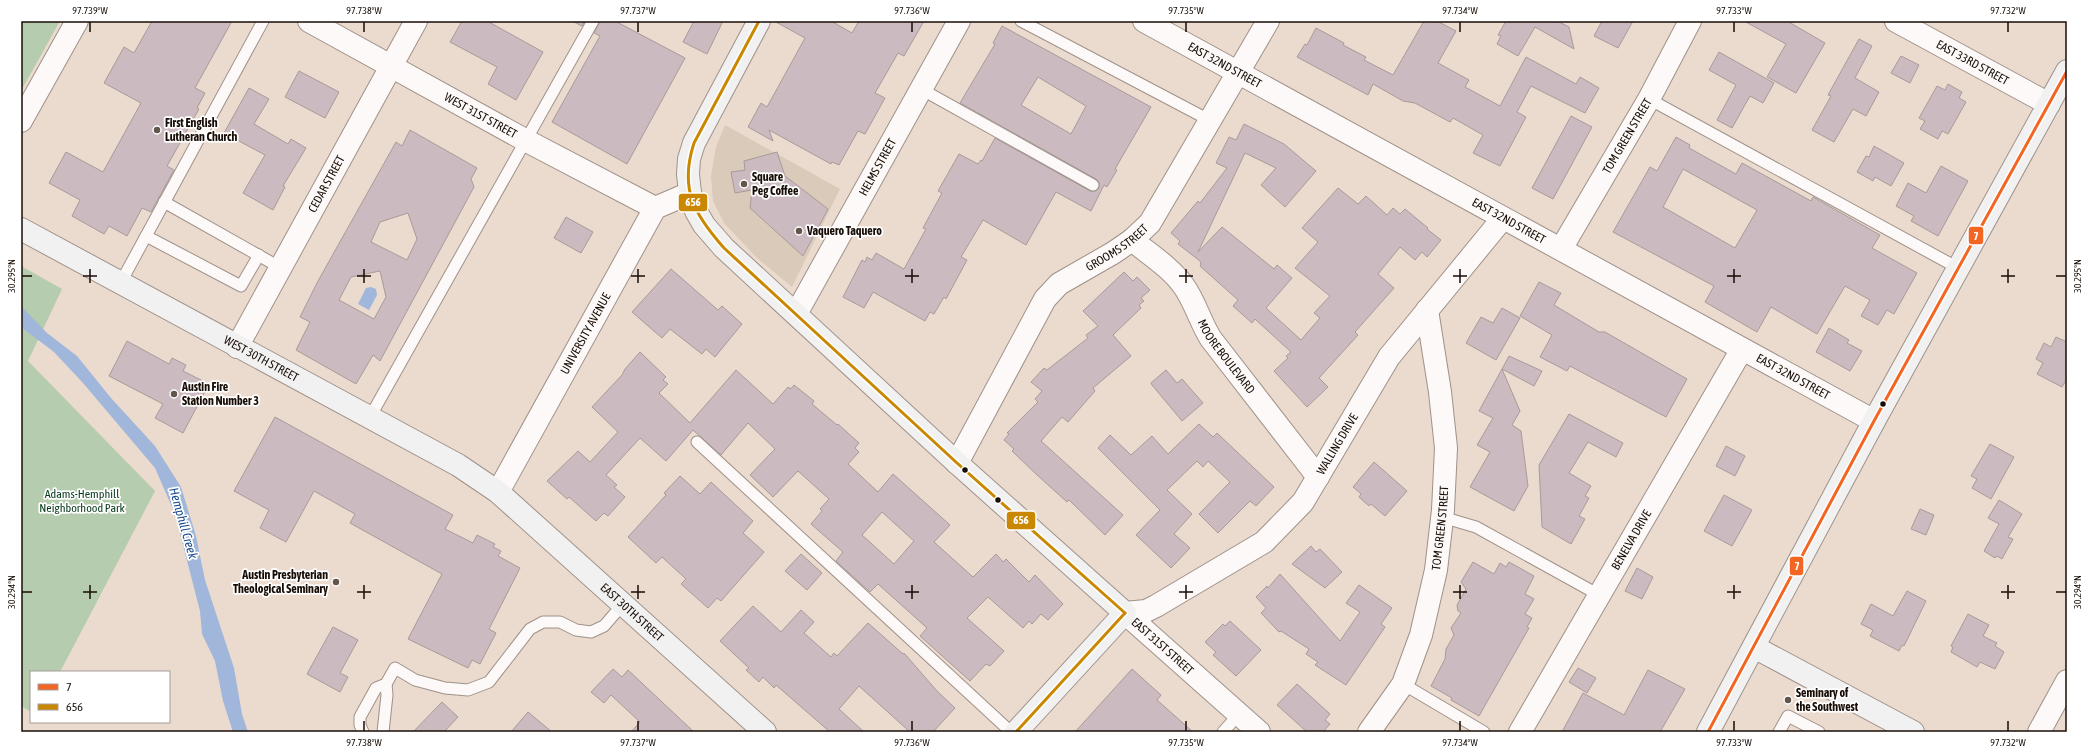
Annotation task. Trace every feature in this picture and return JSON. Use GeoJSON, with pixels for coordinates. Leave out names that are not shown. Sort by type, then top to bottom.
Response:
{"type":"FeatureCollection","features":[{"type":"Feature","properties":{"kind":"street"},"geometry":{"type":"LineString","coordinates":[[21,121],[77,21]]}},
{"type":"Feature","properties":{"kind":"street","name":"WEST 31ST STREET"},"geometry":{"type":"LineString","coordinates":[[309,21],[392,65],[525,140],[655,208]]}},
{"type":"Feature","properties":{"kind":"street","name":"CEDAR STREET"},"geometry":{"type":"LineString","coordinates":[[237,347],[416,21]]}},
{"type":"Feature","properties":{"kind":"street","name":"EAST 31ST STREET"},"geometry":{"type":"LineString","coordinates":[[759,21],[694,143],[688,174],[690,193],[696,211],[704,225],[714,238],[957,463],[1259,732]]}},
{"type":"Feature","properties":{"kind":"street","name":"HELMS STREET"},"geometry":{"type":"LineString","coordinates":[[796,314],[959,21]]}},
{"type":"Feature","properties":{"kind":"street","name":"EAST 32ND STREET"},"geometry":{"type":"LineString","coordinates":[[1144,21],[1874,421]]}},
{"type":"Feature","properties":{"kind":"street","name":"GROOMS STREET"},"geometry":{"type":"LineString","coordinates":[[957,463],[1045,300],[1059,284],[1132,240],[1150,223],[1211,121],[1268,21]]}},
{"type":"Feature","properties":{"kind":"street","name":"TOM GREEN STREET"},"geometry":{"type":"LineString","coordinates":[[1561,249],[1649,99],[1690,21]]}},
{"type":"Feature","properties":{"kind":"street","name":"EAST 33RD STREET"},"geometry":{"type":"LineString","coordinates":[[1896,21],[2049,104]]}},
{"type":"Feature","properties":{"kind":"street"},"geometry":{"type":"LineString","coordinates":[[1708,732],[1874,421],[2067,72]]}},
{"type":"Feature","properties":{"kind":"street"},"geometry":{"type":"LineString","coordinates":[[655,208],[690,193]]}},
{"type":"Feature","properties":{"kind":"street","name":"UNIVERSITY AVENUE"},"geometry":{"type":"LineString","coordinates":[[498,492],[655,208]]}},
{"type":"Feature","properties":{"kind":"street","name":"WALLING DRIVE"},"geometry":{"type":"LineString","coordinates":[[1125,613],[1146,612],[1264,542],[1303,502],[1390,357],[1504,218]]}},
{"type":"Feature","properties":{"kind":"street","name":"WEST 30TH STREET"},"geometry":{"type":"LineString","coordinates":[[21,229],[458,465],[498,492]]}},
{"type":"Feature","properties":{"kind":"street","name":"MOORE BOULEVARD"},"geometry":{"type":"LineString","coordinates":[[1132,240],[1173,274],[1183,285],[1202,325],[1211,339],[1318,477]]}},
{"type":"Feature","properties":{"kind":"street","name":"TOM GREEN STREET"},"geometry":{"type":"LineString","coordinates":[[1369,732],[1403,684],[1421,635],[1436,570],[1442,517],[1446,448],[1440,392],[1427,310]]}},
{"type":"Feature","properties":{"kind":"street","name":"BENELVA DRIVE"},"geometry":{"type":"LineString","coordinates":[[1520,732],[1742,349]]}},
{"type":"Feature","properties":{"kind":"street","name":"EAST 30TH STREET"},"geometry":{"type":"LineString","coordinates":[[498,492],[765,732]]}},
{"type":"Feature","properties":{"kind":"street"},"geometry":{"type":"LineString","coordinates":[[1016,732],[1125,613]]}},
{"type":"Feature","properties":{"kind":"street"},"geometry":{"type":"LineString","coordinates":[[1754,646],[1912,732]]}},
{"type":"Feature","properties":{"kind":"street"},"geometry":{"type":"LineString","coordinates":[[2039,732],[2067,681]]}},
{"type":"Feature","properties":{"kind":"lane"},"geometry":{"type":"LineString","coordinates":[[121,282],[263,21]]}},
{"type":"Feature","properties":{"kind":"lane"},"geometry":{"type":"LineString","coordinates":[[370,417],[593,21]]}},
{"type":"Feature","properties":{"kind":"lane"},"geometry":{"type":"LineString","coordinates":[[1021,21],[1211,121]]}},
{"type":"Feature","properties":{"kind":"lane"},"geometry":{"type":"LineString","coordinates":[[921,89],[1093,185]]}},
{"type":"Feature","properties":{"kind":"lane"},"geometry":{"type":"LineString","coordinates":[[1649,99],[1958,268]]}},
{"type":"Feature","properties":{"kind":"lane"},"geometry":{"type":"LineString","coordinates":[[164,202],[281,268]]}},
{"type":"Feature","properties":{"kind":"lane"},"geometry":{"type":"LineString","coordinates":[[146,236],[241,286],[259,255]]}},
{"type":"Feature","properties":{"kind":"lane"},"geometry":{"type":"LineString","coordinates":[[697,442],[1011,732]]}},
{"type":"Feature","properties":{"kind":"lane"},"geometry":{"type":"LineString","coordinates":[[1442,517],[1476,527],[1599,595]]}},
{"type":"Feature","properties":{"kind":"lane"},"geometry":{"type":"LineString","coordinates":[[383,732],[387,695],[386,684],[395,668],[415,680],[445,688],[468,690],[489,682],[530,630],[543,622],[560,622],[576,630],[591,632],[604,626],[623,604]]}},
{"type":"Feature","properties":{"kind":"lane"},"geometry":{"type":"LineString","coordinates":[[362,732],[360,717],[376,688],[386,684]]}},
{"type":"Feature","properties":{"kind":"lane"},"geometry":{"type":"LineString","coordinates":[[1403,684],[1484,732]]}},
{"type":"Feature","properties":{"kind":"lane"},"geometry":{"type":"LineString","coordinates":[[1223,732],[1239,714]]}},
{"type":"Feature","properties":{"kind":"lane"},"geometry":{"type":"LineString","coordinates":[[1779,732],[1788,716],[1819,732]]}},
{"type":"Feature","properties":{"kind":"shaded area"},"geometry":{"type":"Polygon","coordinates":[[[725,125],[840,189],[792,287],[756,257],[724,223],[713,201],[711,176],[716,147],[725,125]]]}},
{"type":"Feature","properties":{"kind":"green space"},"geometry":{"type":"Polygon","coordinates":[[[21,21],[60,21],[21,91],[21,21]]]}},
{"type":"Feature","properties":{"kind":"green space","name":"Adams-Hemphill Neighborhood Park"},"geometry":{"type":"Polygon","coordinates":[[[21,266],[62,289],[28,361],[155,491],[61,671],[30,671],[30,711],[21,706],[21,266]]]}},
{"type":"Feature","properties":{"kind":"water"},"geometry":{"type":"Polygon","coordinates":[[[371,287],[376,289],[377,295],[369,310],[358,304],[366,288],[371,287]]]}},
{"type":"Feature","properties":{"kind":"water","name":"Hemphill Creek"},"geometry":{"type":"Polygon","coordinates":[[[21,306],[47,333],[77,356],[111,398],[155,446],[181,487],[196,536],[205,580],[234,668],[242,714],[248,732],[233,732],[223,701],[215,661],[202,634],[200,611],[175,514],[155,468],[83,383],[54,352],[21,327],[21,306]]]}},
{"type":"Feature","properties":{"kind":"building","name":"First English Lutheran Church"},"geometry":{"type":"Polygon","coordinates":[[[152,21],[232,21],[195,88],[205,93],[197,108],[199,109],[167,166],[174,170],[151,212],[142,208],[127,236],[109,226],[104,234],[72,216],[80,200],[49,183],[66,152],[103,172],[141,103],[104,83],[124,47],[134,53],[152,21]]]}},
{"type":"Feature","properties":{"kind":"building"},"geometry":{"type":"Polygon","coordinates":[[[462,21],[487,21],[543,52],[516,100],[488,84],[497,67],[450,42],[462,21]]]}},
{"type":"Feature","properties":{"kind":"building"},"geometry":{"type":"Polygon","coordinates":[[[572,21],[585,21],[582,26],[572,21]]]}},
{"type":"Feature","properties":{"kind":"building"},"geometry":{"type":"Polygon","coordinates":[[[600,21],[615,21],[685,58],[627,164],[552,122],[600,36],[594,33],[600,21]]]}},
{"type":"Feature","properties":{"kind":"building"},"geometry":{"type":"Polygon","coordinates":[[[694,21],[723,21],[707,54],[683,42],[694,21]]]}},
{"type":"Feature","properties":{"kind":"building"},"geometry":{"type":"Polygon","coordinates":[[[774,21],[831,21],[852,33],[859,21],[924,21],[904,56],[898,53],[875,93],[885,98],[865,134],[858,131],[839,165],[832,162],[831,164],[769,130],[773,141],[748,127],[761,103],[767,107],[805,38],[774,21]]]}},
{"type":"Feature","properties":{"kind":"building"},"geometry":{"type":"Polygon","coordinates":[[[1424,21],[1437,21],[1456,31],[1438,63],[1469,80],[1465,87],[1500,106],[1526,57],[1576,84],[1580,77],[1599,88],[1585,113],[1531,86],[1517,112],[1526,117],[1500,166],[1473,153],[1483,135],[1453,118],[1450,122],[1415,103],[1403,101],[1373,84],[1368,95],[1297,57],[1305,44],[1307,45],[1316,28],[1366,57],[1364,60],[1393,75],[1424,21]]]}},
{"type":"Feature","properties":{"kind":"building"},"geometry":{"type":"Polygon","coordinates":[[[1506,21],[1557,21],[1569,27],[1574,49],[1535,27],[1518,56],[1497,44],[1501,36],[1498,35],[1506,21]]]}},
{"type":"Feature","properties":{"kind":"building"},"geometry":{"type":"Polygon","coordinates":[[[1602,21],[1633,21],[1618,48],[1594,36],[1602,21]]]}},
{"type":"Feature","properties":{"kind":"building"},"geometry":{"type":"Polygon","coordinates":[[[1744,21],[1787,21],[1825,43],[1796,93],[1767,77],[1786,44],[1744,21]]]}},
{"type":"Feature","properties":{"kind":"building"},"geometry":{"type":"Polygon","coordinates":[[[1002,26],[1151,107],[1115,169],[1117,170],[1107,187],[1104,185],[1091,211],[1056,192],[1026,245],[983,220],[961,257],[967,260],[946,299],[944,297],[934,314],[930,312],[925,321],[873,292],[864,308],[843,297],[862,260],[865,262],[867,257],[872,260],[876,253],[904,269],[926,229],[923,228],[942,193],[938,191],[959,154],[978,164],[981,160],[982,161],[995,138],[1090,191],[1096,191],[1099,188],[1099,182],[1096,179],[960,103],[995,44],[993,43],[1002,26]],[[1038,77],[1021,105],[1071,134],[1086,106],[1038,77]]]}},
{"type":"Feature","properties":{"kind":"building"},"geometry":{"type":"Polygon","coordinates":[[[1859,39],[1872,46],[1855,78],[1879,92],[1866,116],[1853,109],[1834,142],[1812,130],[1831,96],[1828,95],[1859,39]]]}},
{"type":"Feature","properties":{"kind":"building"},"geometry":{"type":"Polygon","coordinates":[[[1719,52],[1774,83],[1763,103],[1750,96],[1732,128],[1717,120],[1736,85],[1709,70],[1719,52]]]}},
{"type":"Feature","properties":{"kind":"building"},"geometry":{"type":"Polygon","coordinates":[[[1901,56],[1919,65],[1910,83],[1891,73],[1901,56]]]}},
{"type":"Feature","properties":{"kind":"building"},"geometry":{"type":"Polygon","coordinates":[[[299,71],[339,92],[325,118],[285,97],[299,71]]]}},
{"type":"Feature","properties":{"kind":"building"},"geometry":{"type":"Polygon","coordinates":[[[1948,84],[1962,92],[1959,98],[1966,102],[1948,134],[1942,131],[1938,139],[1920,129],[1925,121],[1919,118],[1937,86],[1945,90],[1948,84]]]}},
{"type":"Feature","properties":{"kind":"building"},"geometry":{"type":"Polygon","coordinates":[[[249,88],[269,99],[254,124],[288,144],[291,139],[306,148],[283,186],[285,187],[273,210],[243,193],[265,155],[224,133],[249,88]]]}},
{"type":"Feature","properties":{"kind":"building"},"geometry":{"type":"Polygon","coordinates":[[[1571,116],[1592,127],[1553,199],[1532,188],[1571,116]]]}},
{"type":"Feature","properties":{"kind":"building"},"geometry":{"type":"Polygon","coordinates":[[[1244,124],[1284,144],[1316,171],[1285,207],[1261,185],[1276,168],[1245,153],[1198,252],[1222,227],[1274,269],[1277,265],[1292,278],[1266,308],[1301,340],[1320,318],[1314,313],[1330,296],[1295,268],[1318,242],[1302,228],[1338,188],[1358,204],[1366,196],[1387,215],[1393,208],[1400,214],[1405,209],[1441,240],[1427,257],[1422,252],[1415,260],[1400,247],[1378,274],[1394,288],[1355,332],[1358,335],[1319,378],[1328,387],[1307,407],[1274,371],[1288,358],[1286,356],[1291,352],[1255,319],[1252,323],[1233,306],[1238,300],[1200,266],[1200,261],[1178,244],[1180,241],[1171,233],[1198,201],[1200,203],[1227,168],[1216,163],[1229,137],[1236,140],[1244,124]]]}},
{"type":"Feature","properties":{"kind":"building"},"geometry":{"type":"Polygon","coordinates":[[[410,130],[477,168],[471,179],[474,187],[380,361],[373,355],[356,384],[296,350],[310,322],[300,317],[318,281],[396,142],[402,146],[410,130]],[[408,213],[380,222],[371,242],[407,260],[417,239],[408,213]],[[380,271],[351,277],[339,300],[374,319],[386,297],[380,271]]]}},
{"type":"Feature","properties":{"kind":"building"},"geometry":{"type":"Polygon","coordinates":[[[1676,137],[1690,145],[1689,148],[1736,174],[1742,163],[1811,201],[1813,197],[1880,235],[1872,248],[1917,273],[1894,314],[1887,310],[1878,325],[1861,316],[1870,300],[1845,286],[1817,334],[1771,307],[1757,332],[1705,302],[1714,286],[1613,232],[1650,167],[1657,171],[1676,137]],[[1683,169],[1663,207],[1735,248],[1757,210],[1683,169]]]}},
{"type":"Feature","properties":{"kind":"building"},"geometry":{"type":"Polygon","coordinates":[[[1874,146],[1904,163],[1891,186],[1875,177],[1873,181],[1857,172],[1866,156],[1869,157],[1874,146]]]}},
{"type":"Feature","properties":{"kind":"building"},"geometry":{"type":"Polygon","coordinates":[[[777,152],[785,176],[828,209],[803,256],[750,208],[752,190],[735,193],[731,172],[745,170],[744,161],[777,152]]]}},
{"type":"Feature","properties":{"kind":"building"},"geometry":{"type":"Polygon","coordinates":[[[1941,166],[1968,181],[1938,236],[1911,221],[1914,216],[1896,206],[1908,183],[1926,193],[1941,166]]]}},
{"type":"Feature","properties":{"kind":"building"},"geometry":{"type":"Polygon","coordinates":[[[566,217],[593,232],[581,253],[554,238],[566,217]]]}},
{"type":"Feature","properties":{"kind":"building"},"geometry":{"type":"Polygon","coordinates":[[[671,269],[718,310],[722,306],[742,324],[715,357],[706,349],[702,354],[670,329],[662,338],[632,312],[671,269]]]}},
{"type":"Feature","properties":{"kind":"building"},"geometry":{"type":"Polygon","coordinates":[[[1124,272],[1133,281],[1137,277],[1150,290],[1141,298],[1144,301],[1139,305],[1141,308],[1113,335],[1131,356],[1093,388],[1095,391],[1068,422],[1062,417],[1041,441],[1123,515],[1105,535],[1069,500],[1067,502],[1036,474],[1012,451],[1014,449],[1004,440],[1009,434],[1007,433],[1038,402],[1035,399],[1042,391],[1031,382],[1044,368],[1047,370],[1088,338],[1086,335],[1098,326],[1083,311],[1124,272]]]}},
{"type":"Feature","properties":{"kind":"building"},"geometry":{"type":"Polygon","coordinates":[[[1539,282],[1561,293],[1554,305],[1599,332],[1605,332],[1687,379],[1666,417],[1570,366],[1567,371],[1540,357],[1552,335],[1520,316],[1539,282]]]}},
{"type":"Feature","properties":{"kind":"building"},"geometry":{"type":"Polygon","coordinates":[[[1502,308],[1520,318],[1496,360],[1466,343],[1481,317],[1493,323],[1502,308]]]}},
{"type":"Feature","properties":{"kind":"building"},"geometry":{"type":"Polygon","coordinates":[[[1829,328],[1849,340],[1847,343],[1862,351],[1850,371],[1816,352],[1829,328]]]}},
{"type":"Feature","properties":{"kind":"building"},"geometry":{"type":"Polygon","coordinates":[[[2056,337],[2067,342],[2067,379],[2062,387],[2037,374],[2043,363],[2036,359],[2044,343],[2051,347],[2056,337]]]}},
{"type":"Feature","properties":{"kind":"building","name":"Austin Fire Station Number 3"},"geometry":{"type":"Polygon","coordinates":[[[127,341],[169,364],[172,358],[186,365],[183,371],[209,384],[183,433],[155,418],[163,404],[109,376],[127,341]]]}},
{"type":"Feature","properties":{"kind":"building"},"geometry":{"type":"Polygon","coordinates":[[[640,352],[666,377],[663,380],[668,384],[659,393],[690,423],[736,370],[773,404],[788,387],[791,389],[794,385],[814,401],[812,404],[837,425],[838,424],[859,443],[855,448],[859,452],[848,464],[878,492],[893,474],[950,525],[934,542],[973,577],[996,554],[1003,562],[1006,559],[1029,582],[1035,575],[1063,604],[1048,620],[1041,614],[1032,624],[1029,621],[1023,628],[988,597],[967,618],[1004,651],[990,666],[986,664],[970,681],[920,636],[927,628],[878,584],[870,592],[836,561],[843,552],[811,524],[822,511],[820,509],[829,499],[798,471],[773,497],[750,475],[775,449],[748,423],[721,455],[693,430],[666,461],[640,438],[606,475],[617,485],[614,487],[625,497],[608,516],[604,513],[596,521],[569,497],[567,499],[547,481],[578,451],[590,462],[618,432],[592,407],[622,375],[625,369],[640,352]],[[882,512],[862,535],[894,564],[914,541],[882,512]]]}},
{"type":"Feature","properties":{"kind":"building"},"geometry":{"type":"Polygon","coordinates":[[[1509,356],[1542,371],[1534,386],[1502,369],[1509,356]]]}},
{"type":"Feature","properties":{"kind":"building"},"geometry":{"type":"Polygon","coordinates":[[[1502,369],[1520,411],[1512,425],[1521,431],[1528,486],[1514,511],[1470,487],[1490,452],[1477,445],[1493,418],[1479,411],[1502,369]]]}},
{"type":"Feature","properties":{"kind":"building"},"geometry":{"type":"Polygon","coordinates":[[[1166,370],[1177,383],[1182,379],[1203,403],[1182,421],[1151,383],[1166,370]]]}},
{"type":"Feature","properties":{"kind":"building"},"geometry":{"type":"Polygon","coordinates":[[[1569,414],[1623,443],[1616,457],[1588,442],[1569,473],[1591,486],[1585,496],[1589,498],[1579,516],[1585,519],[1571,544],[1542,527],[1539,465],[1569,414]]]}},
{"type":"Feature","properties":{"kind":"building"},"geometry":{"type":"Polygon","coordinates":[[[275,417],[453,515],[445,529],[473,543],[477,535],[495,544],[493,547],[501,551],[498,556],[520,568],[489,629],[496,633],[480,664],[472,660],[468,668],[408,639],[442,574],[350,523],[355,514],[314,491],[286,542],[260,528],[269,510],[234,491],[275,417]]]}},
{"type":"Feature","properties":{"kind":"building"},"geometry":{"type":"Polygon","coordinates":[[[1199,424],[1213,437],[1217,433],[1274,487],[1256,506],[1250,501],[1218,533],[1199,514],[1230,482],[1208,461],[1203,467],[1197,461],[1167,490],[1192,514],[1174,534],[1190,548],[1171,568],[1136,535],[1160,510],[1098,448],[1110,435],[1131,455],[1152,436],[1168,454],[1199,424]]]}},
{"type":"Feature","properties":{"kind":"building"},"geometry":{"type":"Polygon","coordinates":[[[1990,444],[2014,457],[1991,499],[1972,488],[1977,479],[1971,476],[1990,444]]]}},
{"type":"Feature","properties":{"kind":"building"},"geometry":{"type":"Polygon","coordinates":[[[1726,446],[1745,456],[1735,476],[1716,466],[1726,446]]]}},
{"type":"Feature","properties":{"kind":"building"},"geometry":{"type":"Polygon","coordinates":[[[1374,462],[1407,491],[1385,516],[1371,504],[1369,506],[1359,497],[1361,494],[1353,487],[1374,462]]]}},
{"type":"Feature","properties":{"kind":"building"},"geometry":{"type":"Polygon","coordinates":[[[680,476],[700,494],[711,482],[753,521],[743,533],[764,552],[721,601],[717,598],[708,608],[681,584],[686,579],[662,557],[656,563],[628,537],[666,495],[664,493],[680,476]]]}},
{"type":"Feature","properties":{"kind":"building"},"geometry":{"type":"Polygon","coordinates":[[[1724,495],[1752,510],[1732,546],[1704,531],[1724,495]]]}},
{"type":"Feature","properties":{"kind":"building"},"geometry":{"type":"Polygon","coordinates":[[[1999,500],[2022,514],[2008,537],[2013,539],[2002,559],[1997,556],[1995,558],[1984,551],[1999,524],[1988,518],[1999,500]]]}},
{"type":"Feature","properties":{"kind":"building"},"geometry":{"type":"Polygon","coordinates":[[[1920,509],[1934,515],[1926,535],[1911,529],[1920,509]]]}},
{"type":"Feature","properties":{"kind":"building"},"geometry":{"type":"Polygon","coordinates":[[[1311,546],[1316,552],[1320,549],[1342,572],[1325,588],[1292,564],[1311,546]]]}},
{"type":"Feature","properties":{"kind":"building"},"geometry":{"type":"Polygon","coordinates":[[[801,554],[822,573],[807,590],[785,571],[801,554]]]}},
{"type":"Feature","properties":{"kind":"building"},"geometry":{"type":"Polygon","coordinates":[[[1473,562],[1494,574],[1500,563],[1506,567],[1509,562],[1534,576],[1525,594],[1534,599],[1525,614],[1532,618],[1527,627],[1529,628],[1479,716],[1451,700],[1452,698],[1431,686],[1445,659],[1446,649],[1454,635],[1451,628],[1461,613],[1458,611],[1457,605],[1466,589],[1461,582],[1473,562]]]}},
{"type":"Feature","properties":{"kind":"building"},"geometry":{"type":"Polygon","coordinates":[[[1637,568],[1653,577],[1642,599],[1625,591],[1637,568]]]}},
{"type":"Feature","properties":{"kind":"building"},"geometry":{"type":"Polygon","coordinates":[[[1280,574],[1340,641],[1360,612],[1346,603],[1359,585],[1392,608],[1381,624],[1385,627],[1346,685],[1315,665],[1318,662],[1306,654],[1309,649],[1281,631],[1279,632],[1261,613],[1266,608],[1256,597],[1267,586],[1268,588],[1280,574]]]}},
{"type":"Feature","properties":{"kind":"building"},"geometry":{"type":"Polygon","coordinates":[[[1907,591],[1926,601],[1904,646],[1902,645],[1899,651],[1870,636],[1873,630],[1861,624],[1871,604],[1893,616],[1907,591]]]}},
{"type":"Feature","properties":{"kind":"building"},"geometry":{"type":"Polygon","coordinates":[[[753,606],[781,632],[801,610],[814,622],[804,633],[831,657],[834,653],[837,656],[868,623],[903,654],[904,653],[937,691],[955,708],[933,732],[910,732],[859,686],[839,709],[864,732],[830,732],[776,685],[774,688],[763,677],[759,682],[746,670],[749,668],[720,641],[753,606]]]}},
{"type":"Feature","properties":{"kind":"building"},"geometry":{"type":"Polygon","coordinates":[[[1968,614],[1989,625],[1983,636],[1997,643],[1995,646],[2004,652],[1995,669],[1980,662],[1977,667],[1951,652],[1953,647],[1951,646],[1968,614]]]}},
{"type":"Feature","properties":{"kind":"building"},"geometry":{"type":"Polygon","coordinates":[[[1230,621],[1261,650],[1236,676],[1213,655],[1216,652],[1205,642],[1223,624],[1225,626],[1230,621]]]}},
{"type":"Feature","properties":{"kind":"building"},"geometry":{"type":"Polygon","coordinates":[[[333,627],[358,640],[340,673],[348,677],[340,692],[307,674],[333,627]]]}},
{"type":"Feature","properties":{"kind":"building"},"geometry":{"type":"Polygon","coordinates":[[[1578,668],[1596,678],[1587,693],[1569,682],[1578,668]]]}},
{"type":"Feature","properties":{"kind":"building"},"geometry":{"type":"Polygon","coordinates":[[[613,669],[622,677],[628,670],[694,732],[631,732],[640,722],[611,695],[604,703],[591,692],[613,669]]]}},
{"type":"Feature","properties":{"kind":"building"},"geometry":{"type":"Polygon","coordinates":[[[1132,669],[1161,695],[1157,700],[1193,732],[1075,732],[1132,669]]]}},
{"type":"Feature","properties":{"kind":"building"},"geometry":{"type":"Polygon","coordinates":[[[1648,670],[1685,689],[1660,732],[1562,732],[1583,693],[1624,715],[1648,670]]]}},
{"type":"Feature","properties":{"kind":"building"},"geometry":{"type":"Polygon","coordinates":[[[1297,684],[1330,714],[1325,720],[1330,724],[1323,732],[1307,732],[1277,705],[1297,684]]]}},
{"type":"Feature","properties":{"kind":"building"},"geometry":{"type":"Polygon","coordinates":[[[442,702],[458,717],[444,732],[413,732],[442,702]]]}},
{"type":"Feature","properties":{"kind":"building"},"geometry":{"type":"Polygon","coordinates":[[[528,712],[552,732],[511,732],[528,712]]]}},
{"type":"Feature","properties":{"kind":"transit line","name":"656"},"geometry":{"type":"LineString","coordinates":[[759,21],[694,143],[688,174],[692,200],[697,212],[713,236],[724,248],[957,463],[1125,613]]}},
{"type":"Feature","properties":{"kind":"transit line","name":"7"},"geometry":{"type":"LineString","coordinates":[[1708,732],[1874,421],[2067,71]]}},
{"type":"Feature","properties":{"kind":"transit line","name":"656"},"geometry":{"type":"LineString","coordinates":[[1016,732],[1125,613]]}},
{"type":"Feature","properties":{"kind":"place","name":"First English Lutheran Church"},"geometry":{"type":"Point","coordinates":[157,130]}},
{"type":"Feature","properties":{"kind":"place","name":"Square Peg Coffee"},"geometry":{"type":"Point","coordinates":[744,184]}},
{"type":"Feature","properties":{"kind":"place","name":"Vaquero Taquero"},"geometry":{"type":"Point","coordinates":[799,231]}},
{"type":"Feature","properties":{"kind":"place","name":"Austin Fire Station Number 3"},"geometry":{"type":"Point","coordinates":[174,394]}},
{"type":"Feature","properties":{"kind":"place","name":"Austin Presbyterian Theological Seminary"},"geometry":{"type":"Point","coordinates":[336,582]}},
{"type":"Feature","properties":{"kind":"place","name":"Seminary of the Southwest"},"geometry":{"type":"Point","coordinates":[1788,700]}}]}
